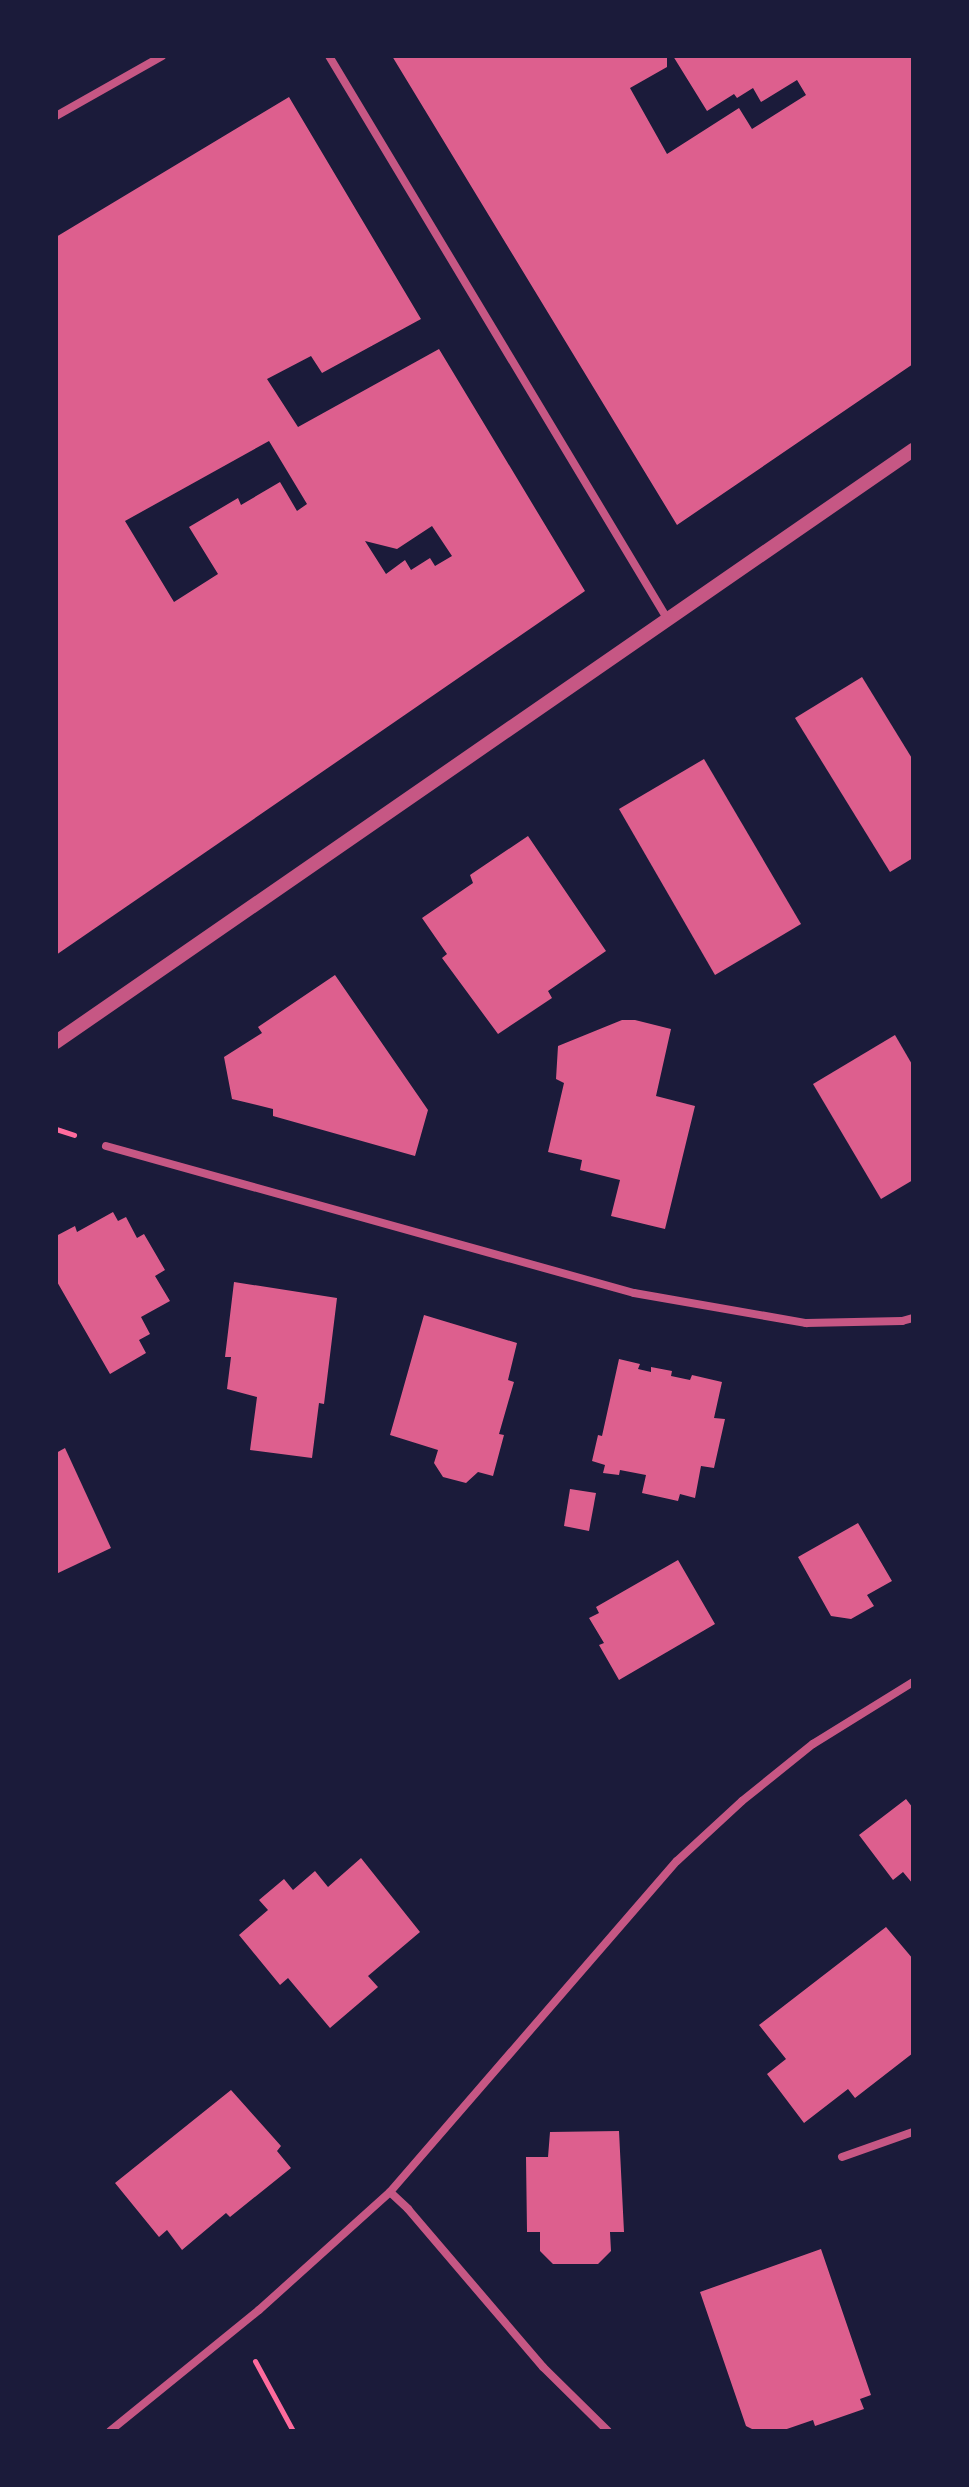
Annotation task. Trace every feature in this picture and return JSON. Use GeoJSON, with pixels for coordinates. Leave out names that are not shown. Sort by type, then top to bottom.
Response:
{"type":"FeatureCollection","features":[{"type":"Feature","properties":{"kind":"street"},"geometry":{"type":"LineString","coordinates":[[56,116],[162,56]]}},
{"type":"Feature","properties":{"kind":"street"},"geometry":{"type":"LineString","coordinates":[[329,56],[668,620]]}},
{"type":"Feature","properties":{"kind":"street"},"geometry":{"type":"LineString","coordinates":[[56,1042],[913,450]]}},
{"type":"Feature","properties":{"kind":"street"},"geometry":{"type":"LineString","coordinates":[[106,1146],[634,1293],[806,1323],[902,1321],[913,1318]]}},
{"type":"Feature","properties":{"kind":"street"},"geometry":{"type":"LineString","coordinates":[[110,2431],[237,2327],[390,2192],[677,1861],[742,1801],[813,1744],[913,1682]]}},
{"type":"Feature","properties":{"kind":"street"},"geometry":{"type":"LineString","coordinates":[[842,2157],[913,2132]]}},
{"type":"Feature","properties":{"kind":"street"},"geometry":{"type":"LineString","coordinates":[[390,2192],[543,2367],[608,2431]]}},
{"type":"Feature","properties":{"kind":"path"},"geometry":{"type":"LineString","coordinates":[[237,2327],[293,2431]]}},
{"type":"Feature","properties":{"kind":"building"},"geometry":{"type":"Polygon","coordinates":[[[392,56],[667,56],[667,67],[630,88],[667,154],[739,108],[752,129],[806,95],[797,80],[761,102],[753,88],[737,98],[734,94],[707,111],[673,56],[913,56],[913,364],[677,525],[392,56]]]}},
{"type":"Feature","properties":{"kind":"building"},"geometry":{"type":"Polygon","coordinates":[[[289,97],[421,319],[322,373],[311,356],[267,379],[298,427],[439,349],[585,591],[56,955],[56,237],[289,97]],[[269,441],[125,521],[174,602],[218,574],[189,527],[238,498],[241,505],[280,482],[297,511],[307,504],[269,441]],[[432,526],[397,549],[365,541],[386,574],[405,560],[411,570],[430,558],[435,566],[452,556],[432,526]]]}},
{"type":"Feature","properties":{"kind":"building"},"geometry":{"type":"Polygon","coordinates":[[[862,677],[913,760],[913,858],[890,872],[795,718],[862,677]]]}},
{"type":"Feature","properties":{"kind":"building"},"geometry":{"type":"Polygon","coordinates":[[[704,759],[801,924],[715,975],[619,809],[704,759]]]}},
{"type":"Feature","properties":{"kind":"building"},"geometry":{"type":"Polygon","coordinates":[[[528,836],[606,951],[548,991],[552,998],[498,1034],[442,958],[447,954],[422,918],[473,883],[470,875],[528,836]]]}},
{"type":"Feature","properties":{"kind":"building"},"geometry":{"type":"Polygon","coordinates":[[[335,975],[428,1110],[415,1156],[273,1116],[273,1109],[232,1099],[224,1057],[262,1033],[258,1027],[335,975]]]}},
{"type":"Feature","properties":{"kind":"building"},"geometry":{"type":"Polygon","coordinates":[[[622,1020],[671,1029],[656,1096],[695,1106],[665,1229],[611,1216],[620,1180],[580,1170],[582,1160],[548,1152],[564,1083],[556,1079],[558,1046],[622,1020]]]}},
{"type":"Feature","properties":{"kind":"building"},"geometry":{"type":"Polygon","coordinates":[[[895,1035],[913,1066],[913,1180],[881,1199],[813,1084],[895,1035]]]}},
{"type":"Feature","properties":{"kind":"building"},"geometry":{"type":"Polygon","coordinates":[[[113,1212],[118,1221],[126,1217],[137,1238],[144,1234],[165,1270],[155,1276],[170,1301],[141,1317],[150,1334],[139,1340],[146,1353],[110,1374],[56,1280],[56,1236],[75,1226],[77,1232],[113,1212]]]}},
{"type":"Feature","properties":{"kind":"building"},"geometry":{"type":"Polygon","coordinates":[[[234,1282],[337,1298],[324,1404],[319,1403],[312,1458],[250,1450],[257,1397],[227,1389],[231,1357],[225,1357],[234,1282]]]}},
{"type":"Feature","properties":{"kind":"building"},"geometry":{"type":"Polygon","coordinates":[[[424,1315],[517,1343],[508,1380],[514,1382],[499,1434],[504,1435],[493,1476],[478,1472],[466,1483],[443,1477],[434,1463],[438,1450],[390,1435],[424,1315]]]}},
{"type":"Feature","properties":{"kind":"building"},"geometry":{"type":"Polygon","coordinates":[[[619,1359],[640,1364],[638,1369],[651,1372],[651,1367],[672,1371],[671,1376],[690,1380],[692,1375],[722,1382],[714,1418],[725,1419],[714,1468],[701,1466],[695,1498],[680,1494],[678,1501],[642,1493],[646,1475],[620,1470],[619,1475],[603,1473],[605,1465],[592,1461],[598,1435],[602,1436],[619,1359]]]}},
{"type":"Feature","properties":{"kind":"building"},"geometry":{"type":"Polygon","coordinates":[[[65,1448],[111,1548],[56,1574],[56,1453],[65,1448]]]}},
{"type":"Feature","properties":{"kind":"building"},"geometry":{"type":"Polygon","coordinates":[[[570,1489],[596,1493],[589,1531],[564,1526],[570,1489]]]}},
{"type":"Feature","properties":{"kind":"building"},"geometry":{"type":"Polygon","coordinates":[[[858,1523],[892,1581],[867,1595],[874,1606],[851,1619],[831,1616],[798,1557],[858,1523]]]}},
{"type":"Feature","properties":{"kind":"building"},"geometry":{"type":"Polygon","coordinates":[[[678,1560],[715,1624],[619,1680],[599,1645],[604,1643],[589,1618],[599,1613],[596,1607],[678,1560]]]}},
{"type":"Feature","properties":{"kind":"building"},"geometry":{"type":"Polygon","coordinates":[[[906,1799],[913,1808],[913,1884],[903,1872],[893,1880],[859,1835],[906,1799]]]}},
{"type":"Feature","properties":{"kind":"building"},"geometry":{"type":"Polygon","coordinates":[[[361,1858],[420,1932],[368,1976],[378,1987],[330,2028],[288,1978],[280,1985],[239,1935],[268,1910],[259,1900],[284,1879],[293,1890],[315,1871],[328,1887],[361,1858]]]}},
{"type":"Feature","properties":{"kind":"building"},"geometry":{"type":"Polygon","coordinates":[[[886,1927],[913,1959],[913,2053],[855,2098],[848,2089],[804,2123],[767,2074],[786,2059],[759,2025],[886,1927]]]}},
{"type":"Feature","properties":{"kind":"building"},"geometry":{"type":"Polygon","coordinates":[[[231,2090],[281,2146],[277,2151],[291,2168],[230,2217],[226,2213],[182,2250],[167,2230],[159,2237],[115,2183],[231,2090]]]}},
{"type":"Feature","properties":{"kind":"building"},"geometry":{"type":"Polygon","coordinates":[[[619,2131],[624,2232],[610,2232],[611,2251],[598,2264],[553,2264],[540,2251],[540,2232],[527,2232],[526,2157],[548,2157],[550,2132],[619,2131]]]}},
{"type":"Feature","properties":{"kind":"building"},"geometry":{"type":"Polygon","coordinates":[[[821,2249],[871,2395],[860,2399],[864,2409],[815,2426],[813,2420],[781,2431],[756,2431],[746,2426],[700,2292],[821,2249]]]}}]}
